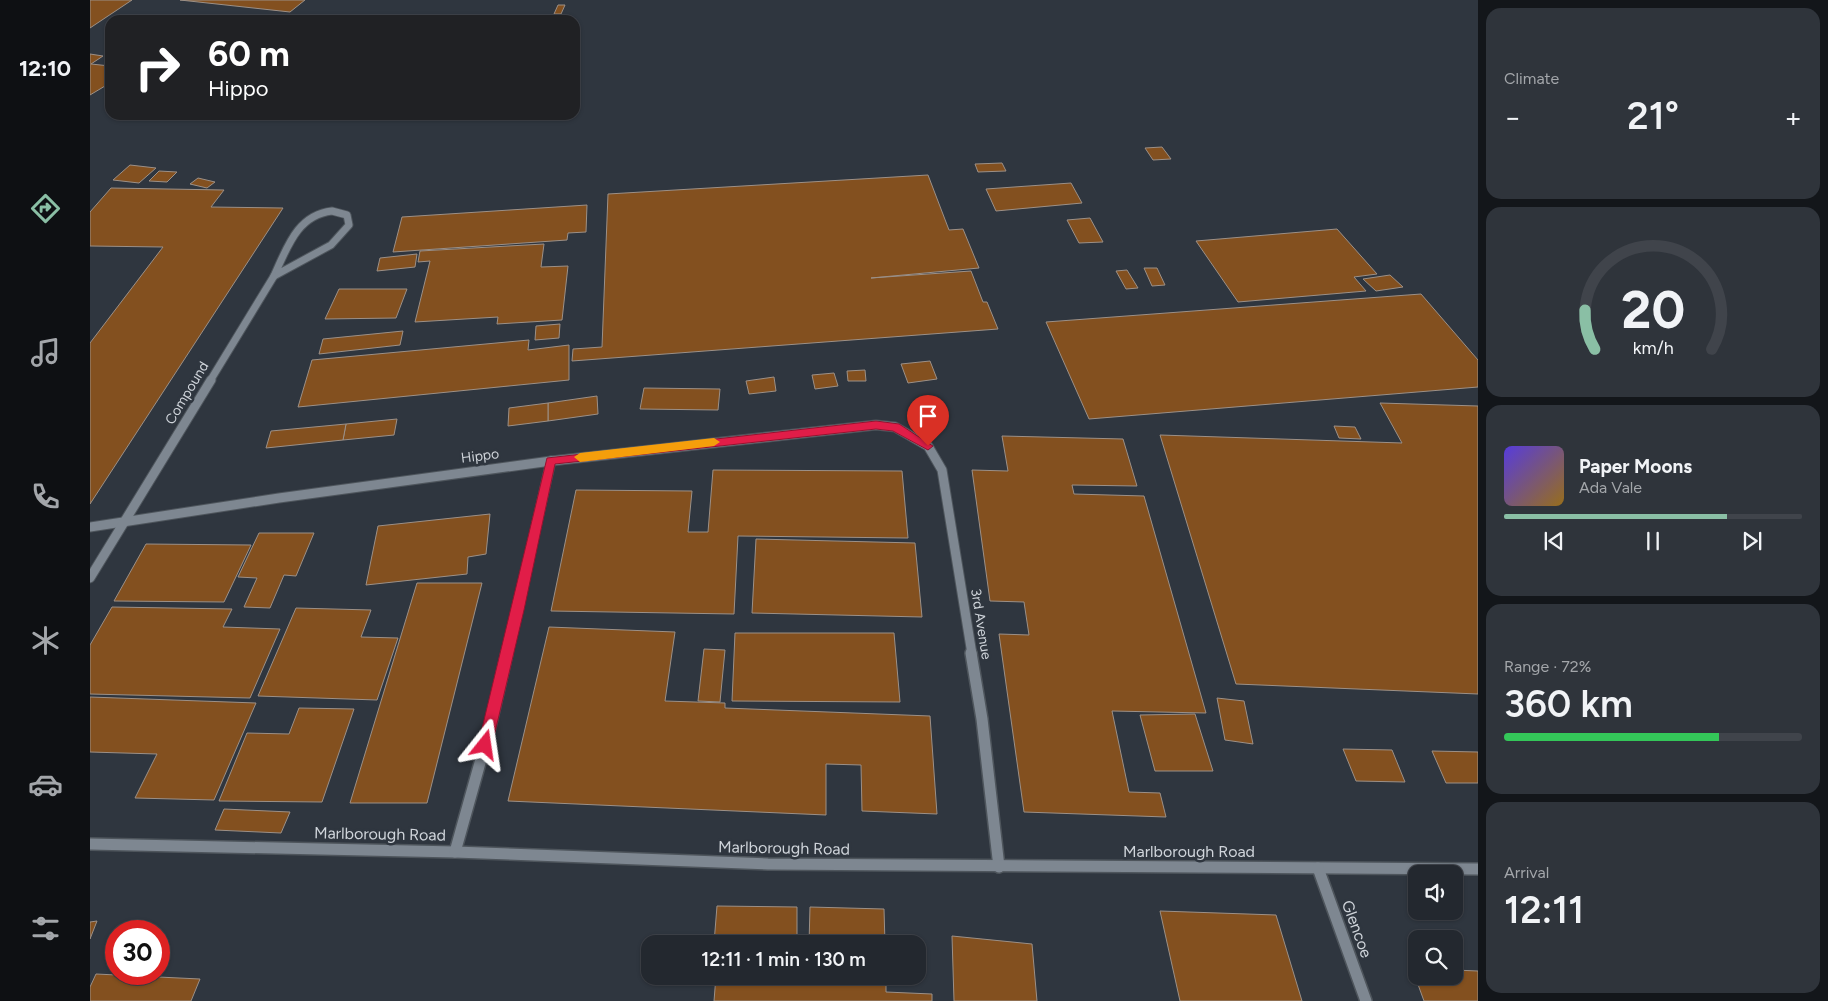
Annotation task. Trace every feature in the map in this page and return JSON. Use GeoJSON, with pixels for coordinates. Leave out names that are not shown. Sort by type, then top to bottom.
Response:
{"type":"FeatureCollection","features":[{"type":"Feature","properties":{"kind":"street","name":"Compound"},"geometry":{"type":"LineString","coordinates":[[90,578],[274,276]]}},
{"type":"Feature","properties":{"kind":"street","name":"Hippo"},"geometry":{"type":"LineString","coordinates":[[90,528],[279,498],[551,461],[876,425]]}},
{"type":"Feature","properties":{"kind":"street","name":"3rd Avenue"},"geometry":{"type":"LineString","coordinates":[[876,425],[895,427],[928,446],[942,470],[982,719],[999,867]]}},
{"type":"Feature","properties":{"kind":"street"},"geometry":{"type":"LineString","coordinates":[[455,852],[492,718],[551,461]]}},
{"type":"Feature","properties":{"kind":"street","name":"Marlborough Road"},"geometry":{"type":"LineString","coordinates":[[90,844],[455,852],[768,864],[1478,869]]}},
{"type":"Feature","properties":{"kind":"street","name":"Glencoe"},"geometry":{"type":"LineString","coordinates":[[1318,868],[1366,1001]]}},
{"type":"Feature","properties":{"kind":"lane","name":"Compound"},"geometry":{"type":"LineString","coordinates":[[328,211],[342,212],[347,215],[349,225],[331,245],[274,276],[298,228],[306,218],[328,211]]}},
{"type":"Feature","properties":{"kind":"building"},"geometry":{"type":"Polygon","coordinates":[[[90,0],[132,0],[110,15],[105,15],[105,18],[90,28],[90,0]]]}},
{"type":"Feature","properties":{"kind":"building"},"geometry":{"type":"Polygon","coordinates":[[[180,0],[305,0],[290,12],[180,0]]]}},
{"type":"Feature","properties":{"kind":"building"},"geometry":{"type":"Polygon","coordinates":[[[558,5],[565,5],[561,14],[554,14],[558,5]]]}},
{"type":"Feature","properties":{"kind":"building"},"geometry":{"type":"Polygon","coordinates":[[[90,54],[103,56],[91,64],[105,65],[105,86],[90,95],[90,54]]]}},
{"type":"Feature","properties":{"kind":"building"},"geometry":{"type":"Polygon","coordinates":[[[1162,147],[1171,159],[1153,160],[1145,148],[1162,147]]]}},
{"type":"Feature","properties":{"kind":"building"},"geometry":{"type":"Polygon","coordinates":[[[1002,163],[1006,171],[978,172],[975,164],[1002,163]]]}},
{"type":"Feature","properties":{"kind":"building"},"geometry":{"type":"Polygon","coordinates":[[[130,165],[156,168],[139,183],[113,180],[130,165]]]}},
{"type":"Feature","properties":{"kind":"building"},"geometry":{"type":"Polygon","coordinates":[[[159,171],[177,172],[167,182],[149,181],[159,171]]]}},
{"type":"Feature","properties":{"kind":"building"},"geometry":{"type":"Polygon","coordinates":[[[928,175],[949,230],[963,229],[979,268],[871,278],[971,271],[983,302],[987,302],[998,329],[572,361],[573,349],[602,347],[608,194],[928,175]]]}},
{"type":"Feature","properties":{"kind":"building"},"geometry":{"type":"Polygon","coordinates":[[[198,178],[215,182],[207,188],[190,184],[198,178]]]}},
{"type":"Feature","properties":{"kind":"building"},"geometry":{"type":"Polygon","coordinates":[[[1071,183],[1082,203],[996,211],[986,189],[1071,183]]]}},
{"type":"Feature","properties":{"kind":"building"},"geometry":{"type":"Polygon","coordinates":[[[111,188],[224,190],[211,207],[283,208],[90,504],[90,343],[163,247],[90,246],[90,212],[111,188]]]}},
{"type":"Feature","properties":{"kind":"building"},"geometry":{"type":"Polygon","coordinates":[[[587,205],[586,232],[568,233],[567,240],[393,252],[402,217],[587,205]]]}},
{"type":"Feature","properties":{"kind":"building"},"geometry":{"type":"Polygon","coordinates":[[[1090,218],[1103,242],[1079,243],[1067,220],[1090,218]]]}},
{"type":"Feature","properties":{"kind":"building"},"geometry":{"type":"Polygon","coordinates":[[[1337,229],[1377,274],[1354,277],[1366,291],[1238,302],[1196,241],[1337,229]]]}},
{"type":"Feature","properties":{"kind":"building"},"geometry":{"type":"Polygon","coordinates":[[[544,244],[541,267],[568,266],[562,320],[497,324],[498,317],[415,322],[430,261],[418,262],[420,251],[544,244]]]}},
{"type":"Feature","properties":{"kind":"building"},"geometry":{"type":"Polygon","coordinates":[[[417,254],[415,267],[377,271],[380,258],[417,254]]]}},
{"type":"Feature","properties":{"kind":"building"},"geometry":{"type":"Polygon","coordinates":[[[1144,268],[1157,268],[1165,285],[1152,286],[1144,268]]]}},
{"type":"Feature","properties":{"kind":"building"},"geometry":{"type":"Polygon","coordinates":[[[1127,270],[1138,288],[1126,289],[1116,271],[1127,270]]]}},
{"type":"Feature","properties":{"kind":"building"},"geometry":{"type":"Polygon","coordinates":[[[1390,275],[1403,287],[1376,291],[1363,279],[1390,275]]]}},
{"type":"Feature","properties":{"kind":"building"},"geometry":{"type":"Polygon","coordinates":[[[339,289],[407,289],[396,318],[325,319],[339,289]]]}},
{"type":"Feature","properties":{"kind":"building"},"geometry":{"type":"Polygon","coordinates":[[[1421,294],[1478,360],[1478,387],[1089,419],[1046,322],[1421,294]]]}},
{"type":"Feature","properties":{"kind":"building"},"geometry":{"type":"Polygon","coordinates":[[[560,324],[559,338],[535,340],[536,326],[560,324]]]}},
{"type":"Feature","properties":{"kind":"building"},"geometry":{"type":"Polygon","coordinates":[[[403,331],[400,345],[319,354],[323,339],[403,331]]]}},
{"type":"Feature","properties":{"kind":"building"},"geometry":{"type":"Polygon","coordinates":[[[529,340],[528,350],[569,345],[569,380],[298,407],[312,360],[529,340]]]}},
{"type":"Feature","properties":{"kind":"building"},"geometry":{"type":"Polygon","coordinates":[[[930,361],[937,379],[908,383],[901,364],[930,361]]]}},
{"type":"Feature","properties":{"kind":"building"},"geometry":{"type":"Polygon","coordinates":[[[865,370],[866,381],[848,381],[847,371],[865,370]]]}},
{"type":"Feature","properties":{"kind":"building"},"geometry":{"type":"Polygon","coordinates":[[[834,373],[838,386],[815,389],[812,375],[834,373]]]}},
{"type":"Feature","properties":{"kind":"building"},"geometry":{"type":"Polygon","coordinates":[[[774,377],[776,391],[749,394],[746,381],[774,377]]]}},
{"type":"Feature","properties":{"kind":"building"},"geometry":{"type":"Polygon","coordinates":[[[644,388],[720,389],[718,410],[640,409],[644,388]]]}},
{"type":"Feature","properties":{"kind":"building"},"geometry":{"type":"Polygon","coordinates":[[[597,396],[598,414],[548,421],[548,403],[597,396]]]}},
{"type":"Feature","properties":{"kind":"building"},"geometry":{"type":"Polygon","coordinates":[[[548,403],[548,421],[508,426],[509,408],[548,403]]]}},
{"type":"Feature","properties":{"kind":"building"},"geometry":{"type":"Polygon","coordinates":[[[1380,403],[1478,406],[1478,694],[1236,684],[1160,435],[1402,443],[1380,403]]]}},
{"type":"Feature","properties":{"kind":"building"},"geometry":{"type":"Polygon","coordinates":[[[397,419],[394,435],[343,440],[346,424],[397,419]]]}},
{"type":"Feature","properties":{"kind":"building"},"geometry":{"type":"Polygon","coordinates":[[[346,424],[343,440],[266,448],[271,431],[346,424]]]}},
{"type":"Feature","properties":{"kind":"building"},"geometry":{"type":"Polygon","coordinates":[[[1334,426],[1355,427],[1361,439],[1339,438],[1334,426]]]}},
{"type":"Feature","properties":{"kind":"building"},"geometry":{"type":"Polygon","coordinates":[[[1002,436],[1123,439],[1137,486],[1072,485],[1074,494],[1144,496],[1206,713],[1112,711],[1129,792],[1160,793],[1166,817],[1024,812],[999,634],[1029,635],[1024,602],[990,601],[972,470],[1008,471],[1002,436]]]}},
{"type":"Feature","properties":{"kind":"building"},"geometry":{"type":"Polygon","coordinates":[[[713,470],[902,471],[908,538],[738,536],[734,614],[551,611],[576,490],[692,491],[688,532],[708,532],[713,470]]]}},
{"type":"Feature","properties":{"kind":"building"},"geometry":{"type":"Polygon","coordinates":[[[490,514],[486,554],[468,557],[467,574],[366,585],[378,526],[490,514]]]}},
{"type":"Feature","properties":{"kind":"building"},"geometry":{"type":"Polygon","coordinates":[[[259,533],[314,533],[296,576],[284,575],[270,608],[244,607],[257,578],[238,577],[259,533]]]}},
{"type":"Feature","properties":{"kind":"building"},"geometry":{"type":"Polygon","coordinates":[[[756,539],[915,543],[922,617],[752,613],[756,539]]]}},
{"type":"Feature","properties":{"kind":"building"},"geometry":{"type":"Polygon","coordinates":[[[146,544],[251,545],[224,602],[114,601],[146,544]]]}},
{"type":"Feature","properties":{"kind":"building"},"geometry":{"type":"Polygon","coordinates":[[[417,583],[482,583],[427,803],[350,803],[417,583]]]}},
{"type":"Feature","properties":{"kind":"building"},"geometry":{"type":"Polygon","coordinates":[[[112,607],[232,609],[223,627],[280,629],[250,698],[90,694],[90,645],[112,607]]]}},
{"type":"Feature","properties":{"kind":"building"},"geometry":{"type":"Polygon","coordinates":[[[296,608],[371,610],[361,637],[398,638],[377,700],[258,696],[296,608]]]}},
{"type":"Feature","properties":{"kind":"building"},"geometry":{"type":"Polygon","coordinates":[[[549,627],[675,632],[665,701],[725,703],[725,708],[930,716],[937,814],[862,811],[861,765],[826,764],[826,815],[508,801],[549,627]]]}},
{"type":"Feature","properties":{"kind":"building"},"geometry":{"type":"Polygon","coordinates":[[[735,633],[894,633],[900,702],[732,701],[735,633]]]}},
{"type":"Feature","properties":{"kind":"building"},"geometry":{"type":"Polygon","coordinates":[[[704,649],[725,650],[720,702],[698,701],[704,649]]]}},
{"type":"Feature","properties":{"kind":"building"},"geometry":{"type":"Polygon","coordinates":[[[90,697],[256,703],[214,800],[135,798],[157,754],[90,752],[90,697]]]}},
{"type":"Feature","properties":{"kind":"building"},"geometry":{"type":"Polygon","coordinates":[[[1217,698],[1244,701],[1253,744],[1225,740],[1217,698]]]}},
{"type":"Feature","properties":{"kind":"building"},"geometry":{"type":"Polygon","coordinates":[[[299,708],[354,709],[322,802],[219,801],[247,733],[289,734],[299,708]]]}},
{"type":"Feature","properties":{"kind":"building"},"geometry":{"type":"Polygon","coordinates":[[[1195,714],[1213,771],[1155,771],[1140,715],[1195,714]]]}},
{"type":"Feature","properties":{"kind":"building"},"geometry":{"type":"Polygon","coordinates":[[[1343,749],[1392,750],[1405,782],[1356,781],[1343,749]]]}},
{"type":"Feature","properties":{"kind":"building"},"geometry":{"type":"Polygon","coordinates":[[[1432,751],[1478,752],[1478,783],[1446,783],[1432,751]]]}},
{"type":"Feature","properties":{"kind":"building"},"geometry":{"type":"Polygon","coordinates":[[[224,809],[290,812],[281,833],[215,830],[224,809]]]}},
{"type":"Feature","properties":{"kind":"building"},"geometry":{"type":"Polygon","coordinates":[[[717,906],[797,907],[797,935],[715,935],[717,906]]]}},
{"type":"Feature","properties":{"kind":"building"},"geometry":{"type":"Polygon","coordinates":[[[810,907],[884,909],[885,935],[809,935],[810,907]]]}},
{"type":"Feature","properties":{"kind":"building"},"geometry":{"type":"Polygon","coordinates":[[[1160,911],[1276,915],[1302,1001],[1180,1001],[1160,911]]]}},
{"type":"Feature","properties":{"kind":"building"},"geometry":{"type":"Polygon","coordinates":[[[97,921],[90,939],[90,922],[97,921]]]}},
{"type":"Feature","properties":{"kind":"building"},"geometry":{"type":"Polygon","coordinates":[[[952,936],[1032,944],[1037,1001],[954,1001],[952,936]]]}},
{"type":"Feature","properties":{"kind":"building"},"geometry":{"type":"Polygon","coordinates":[[[1463,970],[1478,971],[1478,1001],[1424,1001],[1418,985],[1463,985],[1463,970]]]}},
{"type":"Feature","properties":{"kind":"building"},"geometry":{"type":"Polygon","coordinates":[[[96,974],[105,974],[105,985],[170,985],[170,978],[200,979],[191,1001],[90,1001],[90,987],[96,974]]]}},
{"type":"Feature","properties":{"kind":"building"},"geometry":{"type":"Polygon","coordinates":[[[715,985],[886,985],[886,992],[932,994],[932,1001],[714,1001],[715,985]]]}},
{"type":"Feature","properties":{"kind":"slow traffic"},"geometry":{"type":"LineString","coordinates":[[580,457],[714,442]]}},
{"type":"Feature","properties":{"kind":"route"},"geometry":{"type":"LineString","coordinates":[[485,745],[518,610],[551,461],[876,425],[895,427],[928,446]]}}]}
